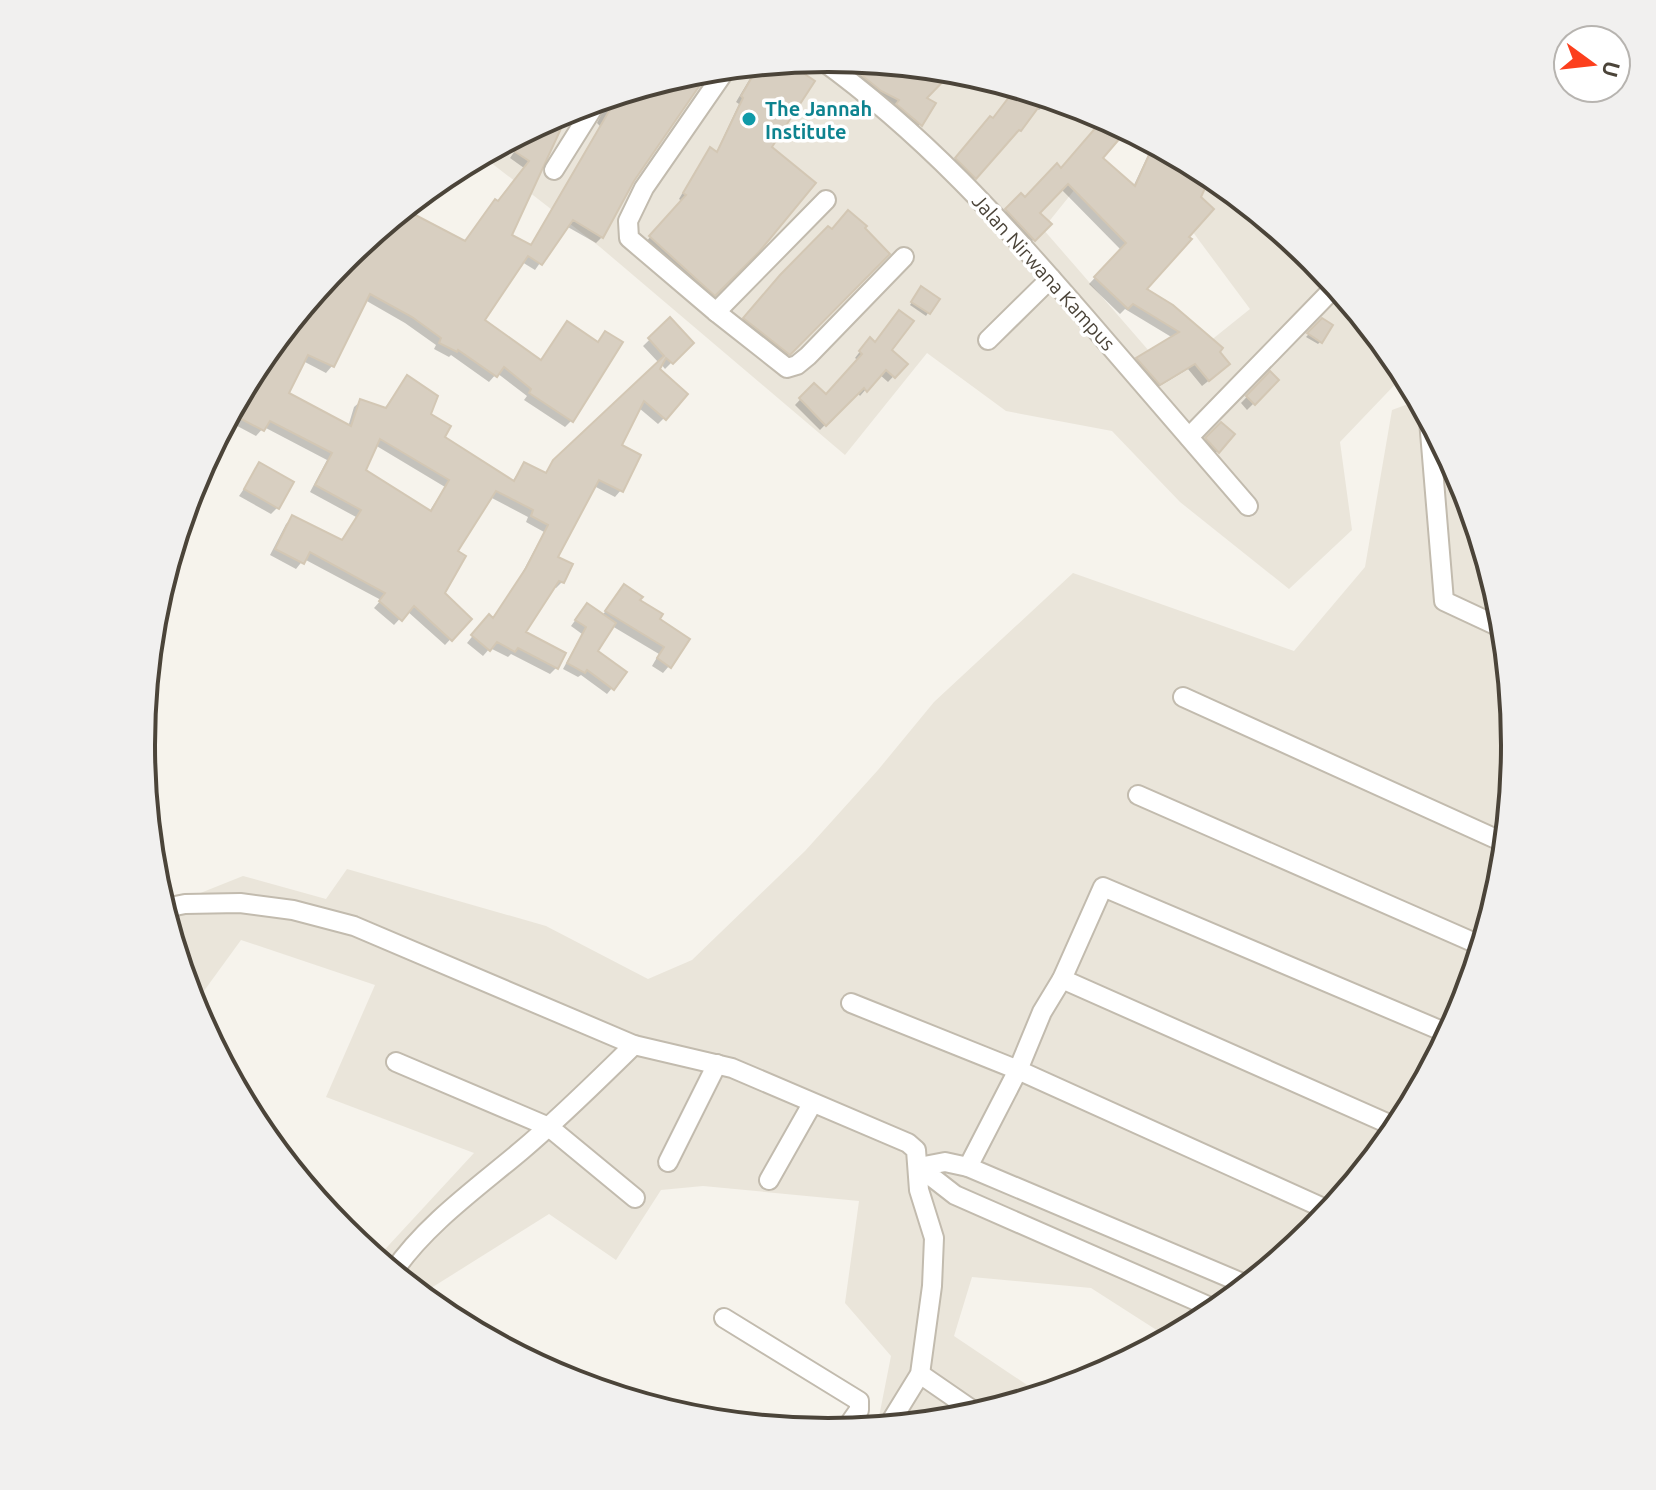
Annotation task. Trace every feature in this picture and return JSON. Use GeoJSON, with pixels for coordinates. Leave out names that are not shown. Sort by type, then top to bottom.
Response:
{"type":"FeatureCollection","features":[{"type":"Feature","properties":{"kind":"street","name":"Jalan Nirwana Kampus"},"geometry":{"type":"LineString","coordinates":[[839,72],[943,160],[1051,278],[1248,506]]}},
{"type":"Feature","properties":{"kind":"street"},"geometry":{"type":"LineString","coordinates":[[718,82],[644,188],[628,221],[629,238],[782,367],[793,367],[904,257]]}},
{"type":"Feature","properties":{"kind":"street"},"geometry":{"type":"LineString","coordinates":[[554,170],[587,117]]}},
{"type":"Feature","properties":{"kind":"street"},"geometry":{"type":"LineString","coordinates":[[716,312],[826,200]]}},
{"type":"Feature","properties":{"kind":"street"},"geometry":{"type":"LineString","coordinates":[[988,340],[1051,278]]}},
{"type":"Feature","properties":{"kind":"street"},"geometry":{"type":"LineString","coordinates":[[1189,437],[1328,294]]}},
{"type":"Feature","properties":{"kind":"street"},"geometry":{"type":"LineString","coordinates":[[1431,445],[1444,601],[1489,622]]}},
{"type":"Feature","properties":{"kind":"street"},"geometry":{"type":"LineString","coordinates":[[1183,697],[1494,838]]}},
{"type":"Feature","properties":{"kind":"street"},"geometry":{"type":"LineString","coordinates":[[1138,795],[1471,941]]}},
{"type":"Feature","properties":{"kind":"street"},"geometry":{"type":"LineString","coordinates":[[968,1167],[1018,1070],[1042,1012],[1062,979],[1103,887],[1438,1029]]}},
{"type":"Feature","properties":{"kind":"street"},"geometry":{"type":"LineString","coordinates":[[175,906],[240,903],[293,910],[354,926],[634,1045],[732,1068],[908,1143],[916,1150],[919,1190],[934,1238],[932,1286],[920,1374],[895,1414]]}},
{"type":"Feature","properties":{"kind":"street"},"geometry":{"type":"LineString","coordinates":[[1062,979],[1386,1122]]}},
{"type":"Feature","properties":{"kind":"street"},"geometry":{"type":"LineString","coordinates":[[851,1003],[1018,1070],[1318,1206]]}},
{"type":"Feature","properties":{"kind":"street"},"geometry":{"type":"LineString","coordinates":[[399,1263],[442,1218],[549,1127],[634,1045]]}},
{"type":"Feature","properties":{"kind":"street"},"geometry":{"type":"LineString","coordinates":[[396,1062],[549,1127],[635,1198]]}},
{"type":"Feature","properties":{"kind":"street"},"geometry":{"type":"LineString","coordinates":[[668,1162],[717,1064]]}},
{"type":"Feature","properties":{"kind":"street"},"geometry":{"type":"LineString","coordinates":[[769,1180],[812,1104]]}},
{"type":"Feature","properties":{"kind":"street"},"geometry":{"type":"LineString","coordinates":[[919,1167],[945,1162],[968,1167],[1236,1280]]}},
{"type":"Feature","properties":{"kind":"street"},"geometry":{"type":"LineString","coordinates":[[919,1167],[955,1195],[1203,1304]]}},
{"type":"Feature","properties":{"kind":"street"},"geometry":{"type":"LineString","coordinates":[[724,1318],[859,1401],[859,1410],[854,1417]]}},
{"type":"Feature","properties":{"kind":"street"},"geometry":{"type":"LineString","coordinates":[[920,1374],[963,1404]]}},
{"type":"Feature","properties":{"kind":"shaded area"},"geometry":{"type":"Polygon","coordinates":[[[828,72],[872,73],[959,85],[1044,108],[1117,137],[1043,229],[1169,374],[1250,309],[1175,208],[1196,181],[1238,211],[1304,269],[1362,335],[1396,384],[1340,442],[1352,530],[1289,589],[1180,502],[1112,431],[1006,411],[927,353],[845,455],[600,247],[491,163],[570,123],[654,95],[697,85],[784,73],[828,72]]]}},
{"type":"Feature","properties":{"kind":"shaded area"},"geometry":{"type":"Polygon","coordinates":[[[1408,404],[1432,447],[1465,529],[1488,614],[1500,701],[1500,789],[1488,876],[1478,919],[1450,1003],[1432,1043],[1388,1119],[1362,1155],[1304,1221],[1272,1251],[1202,1305],[1158,1331],[1091,1288],[972,1277],[954,1336],[1029,1387],[959,1405],[879,1416],[891,1356],[845,1303],[859,1201],[703,1186],[661,1190],[616,1260],[549,1214],[431,1288],[384,1251],[474,1153],[326,1097],[375,985],[241,940],[202,993],[174,903],[243,876],[326,899],[347,869],[546,926],[648,979],[692,960],[805,851],[934,702],[1073,573],[1294,651],[1365,567],[1392,410],[1408,404]]]}},
{"type":"Feature","properties":{"kind":"building"},"geometry":{"type":"Polygon","coordinates":[[[803,73],[815,81],[772,147],[816,183],[759,252],[715,296],[649,236],[686,195],[683,193],[710,147],[717,152],[743,98],[741,96],[752,77],[803,73]]]}},
{"type":"Feature","properties":{"kind":"building"},"geometry":{"type":"Polygon","coordinates":[[[859,73],[942,82],[927,98],[936,103],[922,126],[896,104],[899,100],[881,91],[859,73]]]}},
{"type":"Feature","properties":{"kind":"building"},"geometry":{"type":"Polygon","coordinates":[[[700,84],[634,181],[603,238],[573,220],[542,265],[528,256],[485,320],[541,360],[567,321],[598,342],[605,331],[623,342],[573,422],[529,393],[531,389],[504,367],[497,377],[458,350],[439,343],[441,338],[412,317],[370,294],[334,367],[308,355],[289,393],[351,426],[360,399],[386,408],[407,375],[438,396],[431,414],[451,426],[445,437],[514,481],[524,462],[546,473],[553,460],[664,356],[648,338],[670,317],[694,343],[673,364],[666,358],[660,369],[688,394],[666,420],[644,401],[622,445],[641,455],[623,492],[599,480],[558,557],[573,564],[564,583],[559,581],[526,632],[566,653],[558,669],[518,648],[515,652],[497,642],[490,651],[471,635],[489,614],[493,618],[526,568],[548,525],[531,516],[533,510],[496,491],[458,551],[466,556],[445,593],[472,619],[452,641],[414,606],[402,621],[379,601],[385,593],[310,552],[304,564],[275,549],[292,515],[342,540],[361,510],[315,485],[332,453],[270,421],[264,431],[240,418],[294,335],[352,269],[384,239],[414,214],[465,241],[495,199],[498,201],[529,161],[515,149],[562,127],[512,235],[531,245],[611,109],[700,84]],[[380,439],[366,470],[431,511],[449,480],[380,439]]]}},
{"type":"Feature","properties":{"kind":"building"},"geometry":{"type":"Polygon","coordinates":[[[1009,97],[1039,106],[1021,131],[976,179],[955,158],[990,116],[993,118],[1009,97]]]}},
{"type":"Feature","properties":{"kind":"building"},"geometry":{"type":"Polygon","coordinates":[[[1096,127],[1120,138],[1103,158],[1135,186],[1149,154],[1205,187],[1201,197],[1214,209],[1147,289],[1173,305],[1223,348],[1220,352],[1230,364],[1209,381],[1195,364],[1160,385],[1136,358],[1179,332],[1133,304],[1128,309],[1094,277],[1126,243],[1068,184],[1040,213],[1052,224],[1035,241],[1005,209],[1021,193],[1025,197],[1057,163],[1061,168],[1096,127]]]}},
{"type":"Feature","properties":{"kind":"building"},"geometry":{"type":"Polygon","coordinates":[[[848,210],[867,226],[865,228],[890,254],[790,355],[743,318],[780,275],[828,226],[832,229],[848,210]]]}},
{"type":"Feature","properties":{"kind":"building"},"geometry":{"type":"Polygon","coordinates":[[[921,286],[940,299],[930,314],[911,302],[921,286]]]}},
{"type":"Feature","properties":{"kind":"building"},"geometry":{"type":"Polygon","coordinates":[[[899,310],[914,321],[892,350],[908,364],[895,378],[886,370],[867,392],[864,388],[826,426],[799,398],[814,383],[826,394],[862,354],[859,351],[870,337],[875,342],[899,310]]]}},
{"type":"Feature","properties":{"kind":"building"},"geometry":{"type":"Polygon","coordinates":[[[1322,318],[1333,325],[1322,343],[1307,333],[1322,318]]]}},
{"type":"Feature","properties":{"kind":"building"},"geometry":{"type":"Polygon","coordinates":[[[1270,371],[1279,380],[1255,405],[1246,396],[1270,371]]]}},
{"type":"Feature","properties":{"kind":"building"},"geometry":{"type":"Polygon","coordinates":[[[1221,422],[1235,434],[1219,453],[1205,438],[1221,422]]]}},
{"type":"Feature","properties":{"kind":"building"},"geometry":{"type":"Polygon","coordinates":[[[259,462],[294,482],[279,509],[244,489],[259,462]]]}},
{"type":"Feature","properties":{"kind":"building"},"geometry":{"type":"Polygon","coordinates":[[[624,584],[643,597],[640,600],[663,614],[660,619],[690,639],[671,668],[657,658],[664,647],[605,611],[624,584]]]}},
{"type":"Feature","properties":{"kind":"building"},"geometry":{"type":"Polygon","coordinates":[[[587,603],[616,623],[598,651],[627,672],[614,690],[587,670],[585,673],[567,663],[586,627],[575,620],[587,603]]]}},
{"type":"Feature","properties":{"kind":"place","name":"The Jannah Institute"},"geometry":{"type":"Point","coordinates":[749,119]}}]}
